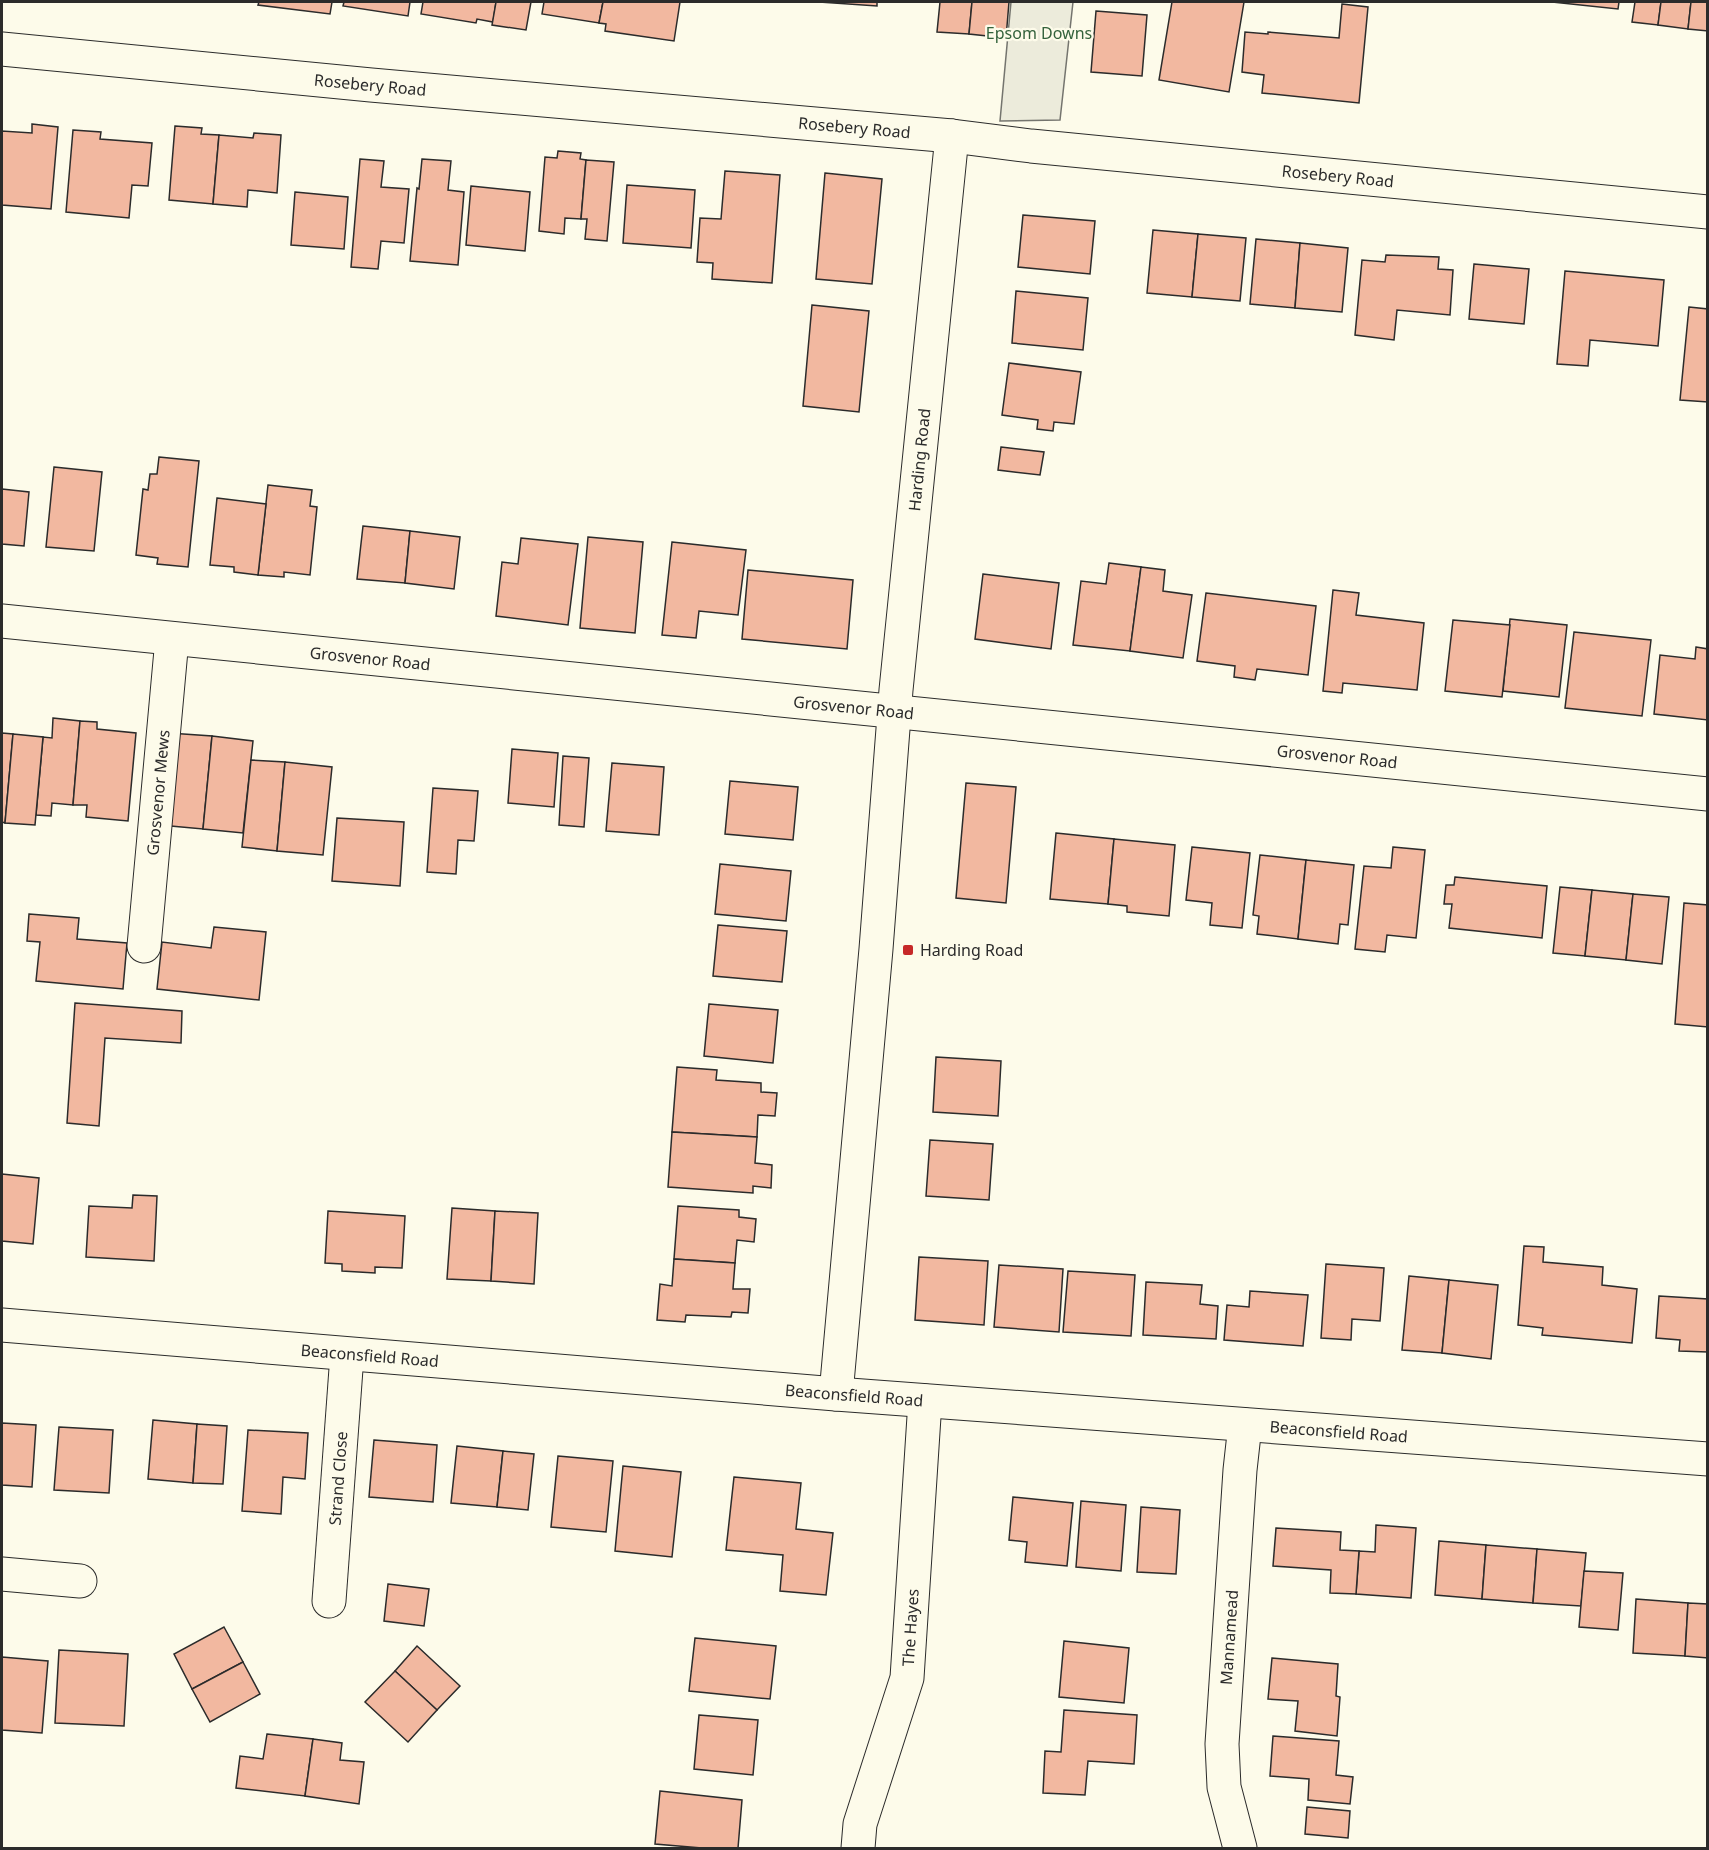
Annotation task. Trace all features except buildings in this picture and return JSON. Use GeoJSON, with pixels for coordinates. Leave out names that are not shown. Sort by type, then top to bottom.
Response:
{"type":"FeatureCollection","features":[{"type":"Feature","properties":{"kind":"street","name":"Rosebery Road"},"geometry":{"type":"LineString","coordinates":[[2,49],[370,85],[952,136],[1043,147],[1707,212]]}},
{"type":"Feature","properties":{"kind":"street","name":"Harding Road"},"geometry":{"type":"LineString","coordinates":[[836,1394],[895,711],[952,136]]}},
{"type":"Feature","properties":{"kind":"street","name":"Grosvenor Road"},"geometry":{"type":"LineString","coordinates":[[2,621],[1707,794]]}},
{"type":"Feature","properties":{"kind":"street","name":"Grosvenor Mews"},"geometry":{"type":"LineString","coordinates":[[144,946],[172,639]]}},
{"type":"Feature","properties":{"kind":"street","name":"Beaconsfield Road"},"geometry":{"type":"LineString","coordinates":[[2,1325],[925,1401],[1707,1459]]}},
{"type":"Feature","properties":{"kind":"street","name":"Strand Close"},"geometry":{"type":"LineString","coordinates":[[329,1601],[346,1355]]}},
{"type":"Feature","properties":{"kind":"street","name":"The Hayes"},"geometry":{"type":"LineString","coordinates":[[858,1848],[861,1824],[907,1678],[925,1401]]}},
{"type":"Feature","properties":{"kind":"street","name":"Mannamead"},"geometry":{"type":"LineString","coordinates":[[1240,1848],[1224,1787],[1222,1744],[1245,1425]]}},
{"type":"Feature","properties":{"kind":"street"},"geometry":{"type":"LineString","coordinates":[[2,1574],[80,1581]]}},
{"type":"Feature","properties":{"kind":"green space","name":"Epsom Downs"},"geometry":{"type":"Polygon","coordinates":[[[1011,2],[1073,2],[1060,120],[1000,121],[1011,2]]]}},
{"type":"Feature","properties":{"kind":"place","name":"Harding Road"},"geometry":{"type":"Point","coordinates":[908,950]}}]}
